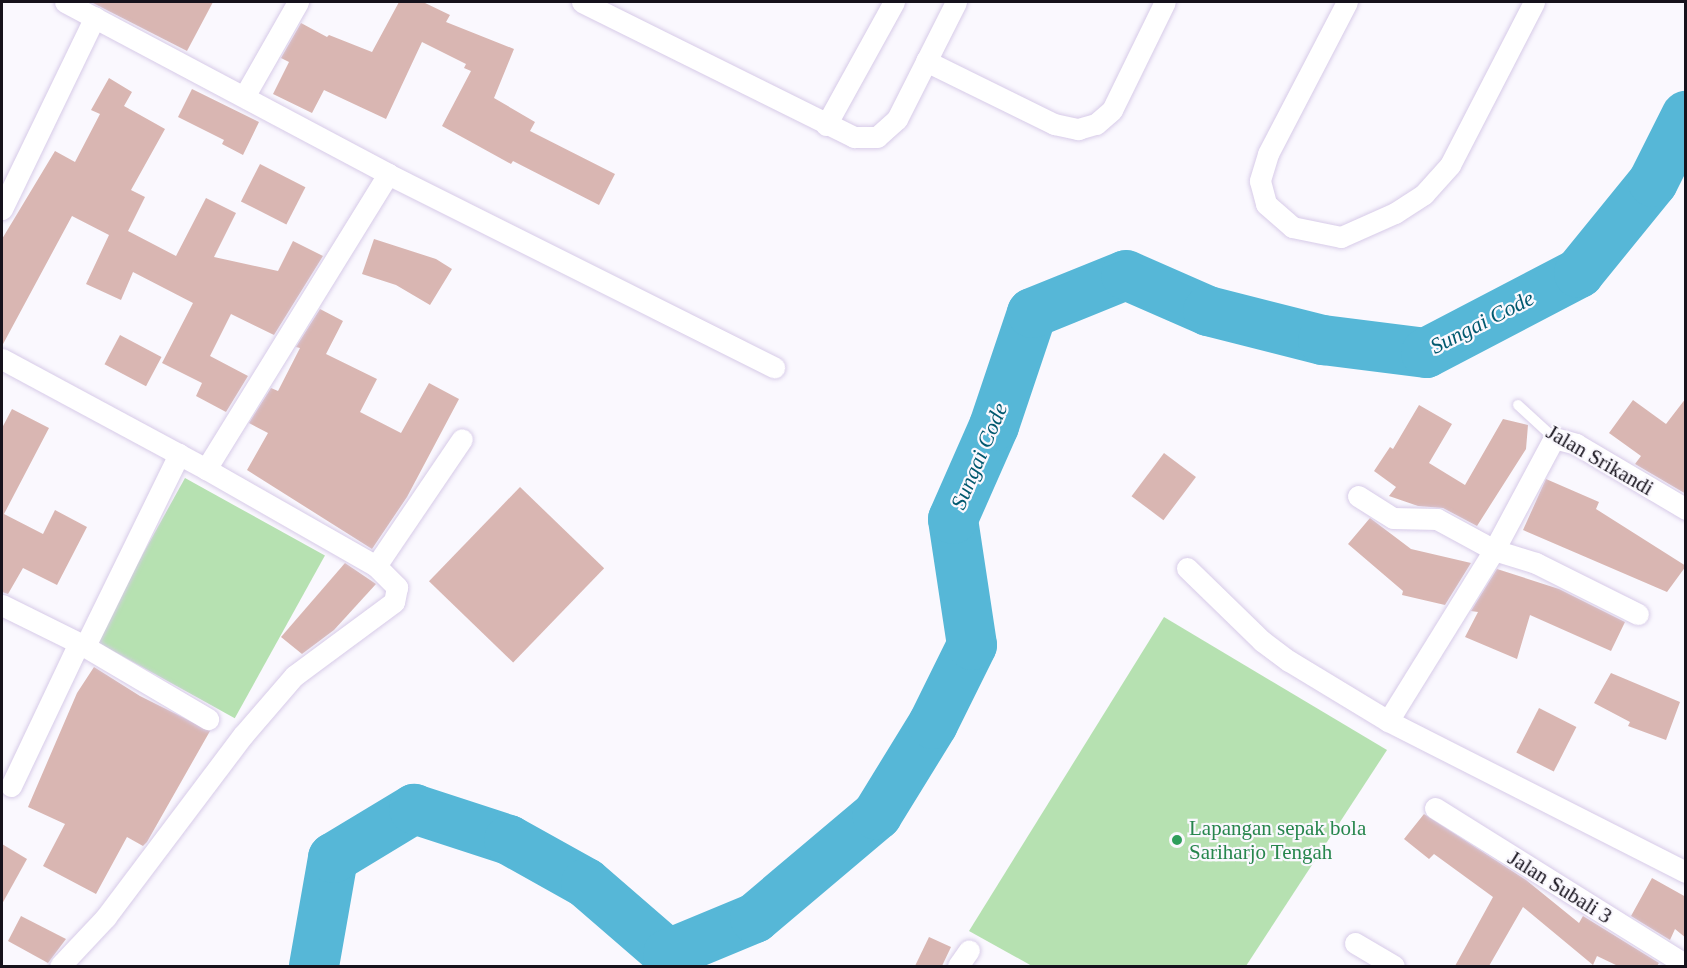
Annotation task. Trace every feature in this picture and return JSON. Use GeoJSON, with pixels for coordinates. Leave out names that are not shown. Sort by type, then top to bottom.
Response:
{"type":"FeatureCollection","features":[{"type":"Feature","properties":{"kind":"street"},"geometry":{"type":"LineString","coordinates":[[65,2],[245,95],[388,174],[774,367]]}},
{"type":"Feature","properties":{"kind":"street"},"geometry":{"type":"LineString","coordinates":[[245,95],[298,2]]}},
{"type":"Feature","properties":{"kind":"street"},"geometry":{"type":"LineString","coordinates":[[582,2],[826,125],[855,137],[877,136],[897,119],[956,2]]}},
{"type":"Feature","properties":{"kind":"street"},"geometry":{"type":"LineString","coordinates":[[826,125],[894,2]]}},
{"type":"Feature","properties":{"kind":"street"},"geometry":{"type":"LineString","coordinates":[[926,61],[1054,124],[1078,129],[1096,124],[1112,110],[1165,2]]}},
{"type":"Feature","properties":{"kind":"street"},"geometry":{"type":"LineString","coordinates":[[1347,2],[1268,154],[1260,181],[1266,204],[1292,227],[1341,237],[1414,200],[1450,165],[1534,2]]}},
{"type":"Feature","properties":{"kind":"street"},"geometry":{"type":"LineString","coordinates":[[2,209],[95,17]]}},
{"type":"Feature","properties":{"kind":"street"},"geometry":{"type":"LineString","coordinates":[[206,469],[388,174]]}},
{"type":"Feature","properties":{"kind":"street"},"geometry":{"type":"LineString","coordinates":[[2,359],[179,454],[376,566],[395,581],[398,595],[394,602],[294,676],[243,735],[106,917],[60,966]]}},
{"type":"Feature","properties":{"kind":"street"},"geometry":{"type":"LineString","coordinates":[[1388,721],[1494,550],[1554,438]]}},
{"type":"Feature","properties":{"kind":"street","name":"Jalan Srikandi"},"geometry":{"type":"LineString","coordinates":[[1554,438],[1576,444],[1686,509]]}},
{"type":"Feature","properties":{"kind":"street"},"geometry":{"type":"LineString","coordinates":[[376,566],[462,439]]}},
{"type":"Feature","properties":{"kind":"street"},"geometry":{"type":"LineString","coordinates":[[11,786],[179,454]]}},
{"type":"Feature","properties":{"kind":"street"},"geometry":{"type":"LineString","coordinates":[[1358,496],[1393,519],[1437,519],[1494,550],[1536,563],[1638,614]]}},
{"type":"Feature","properties":{"kind":"street"},"geometry":{"type":"LineString","coordinates":[[1187,568],[1262,641],[1388,721],[1686,872]]}},
{"type":"Feature","properties":{"kind":"street"},"geometry":{"type":"LineString","coordinates":[[2,605],[82,645],[208,719]]}},
{"type":"Feature","properties":{"kind":"street","name":"Jalan Subali 3"},"geometry":{"type":"LineString","coordinates":[[1435,808],[1686,965]]}},
{"type":"Feature","properties":{"kind":"street"},"geometry":{"type":"LineString","coordinates":[[1355,943],[1394,966]]}},
{"type":"Feature","properties":{"kind":"lane","name":"Jalan Srikandi"},"geometry":{"type":"LineString","coordinates":[[1518,405],[1554,438]]}},
{"type":"Feature","properties":{"kind":"green space"},"geometry":{"type":"Polygon","coordinates":[[[185,478],[325,556],[235,718],[95,641],[185,478]]]}},
{"type":"Feature","properties":{"kind":"green space","name":"Lapangan sepak bola Sariharjo Tengah"},"geometry":{"type":"Polygon","coordinates":[[[1164,617],[1387,750],[1246,966],[1032,966],[969,931],[1164,617]]]}},
{"type":"Feature","properties":{"kind":"building"},"geometry":{"type":"Polygon","coordinates":[[[91,2],[213,2],[187,51],[91,2]]]}},
{"type":"Feature","properties":{"kind":"building"},"geometry":{"type":"Polygon","coordinates":[[[399,2],[423,2],[450,15],[446,22],[514,49],[494,98],[535,122],[530,131],[615,174],[599,205],[513,161],[511,164],[442,126],[471,71],[464,68],[466,64],[422,42],[386,119],[324,90],[312,113],[273,94],[289,62],[281,58],[301,23],[327,37],[329,35],[372,52],[399,2]]]}},
{"type":"Feature","properties":{"kind":"building"},"geometry":{"type":"Polygon","coordinates":[[[109,78],[132,92],[124,106],[165,129],[131,190],[145,197],[128,231],[176,256],[206,198],[236,213],[214,257],[278,271],[293,241],[323,256],[274,335],[231,314],[210,356],[248,376],[226,412],[196,396],[202,383],[162,363],[193,303],[133,272],[121,300],[86,284],[109,235],[72,216],[2,346],[2,239],[55,151],[75,162],[100,114],[91,110],[109,78]]]}},
{"type":"Feature","properties":{"kind":"building"},"geometry":{"type":"Polygon","coordinates":[[[192,89],[259,122],[243,155],[222,144],[224,140],[178,117],[192,89]]]}},
{"type":"Feature","properties":{"kind":"building"},"geometry":{"type":"Polygon","coordinates":[[[260,164],[305,187],[286,225],[241,201],[260,164]]]}},
{"type":"Feature","properties":{"kind":"building"},"geometry":{"type":"Polygon","coordinates":[[[374,239],[436,259],[452,269],[430,305],[396,285],[362,274],[374,239]]]}},
{"type":"Feature","properties":{"kind":"building"},"geometry":{"type":"Polygon","coordinates":[[[320,309],[343,321],[326,354],[377,379],[360,412],[401,433],[429,383],[459,399],[407,497],[372,549],[247,470],[268,433],[249,423],[271,388],[278,391],[300,348],[296,347],[320,309]]]}},
{"type":"Feature","properties":{"kind":"building"},"geometry":{"type":"Polygon","coordinates":[[[120,335],[161,357],[146,386],[105,364],[120,335]]]}},
{"type":"Feature","properties":{"kind":"building"},"geometry":{"type":"Polygon","coordinates":[[[1686,398],[1686,494],[1635,464],[1641,456],[1609,433],[1633,400],[1666,424],[1686,398]]]}},
{"type":"Feature","properties":{"kind":"building"},"geometry":{"type":"Polygon","coordinates":[[[1419,405],[1452,424],[1429,463],[1465,485],[1503,419],[1528,425],[1526,449],[1477,526],[1443,508],[1418,506],[1389,496],[1396,487],[1374,471],[1390,447],[1393,449],[1419,405]]]}},
{"type":"Feature","properties":{"kind":"building"},"geometry":{"type":"Polygon","coordinates":[[[12,409],[49,428],[4,514],[43,534],[55,510],[87,527],[57,585],[23,568],[8,594],[2,592],[2,428],[12,409]]]}},
{"type":"Feature","properties":{"kind":"building"},"geometry":{"type":"Polygon","coordinates":[[[1164,453],[1196,477],[1163,520],[1132,496],[1164,453]]]}},
{"type":"Feature","properties":{"kind":"building"},"geometry":{"type":"Polygon","coordinates":[[[1546,479],[1599,502],[1596,509],[1686,566],[1667,592],[1523,530],[1546,479]]]}},
{"type":"Feature","properties":{"kind":"building"},"geometry":{"type":"Polygon","coordinates":[[[520,487],[604,568],[513,663],[429,581],[520,487]]]}},
{"type":"Feature","properties":{"kind":"building"},"geometry":{"type":"Polygon","coordinates":[[[1370,518],[1411,549],[1471,563],[1445,605],[1402,595],[1403,591],[1348,544],[1370,518]]]}},
{"type":"Feature","properties":{"kind":"building"},"geometry":{"type":"Polygon","coordinates":[[[345,563],[376,584],[334,630],[302,654],[281,637],[345,563]]]}},
{"type":"Feature","properties":{"kind":"building"},"geometry":{"type":"Polygon","coordinates":[[[1497,569],[1559,589],[1625,622],[1611,651],[1530,615],[1517,659],[1465,637],[1478,612],[1471,611],[1497,569]]]}},
{"type":"Feature","properties":{"kind":"building"},"geometry":{"type":"Polygon","coordinates":[[[94,667],[140,696],[210,731],[147,842],[143,846],[127,837],[96,894],[43,866],[65,824],[28,807],[77,693],[94,667]]]}},
{"type":"Feature","properties":{"kind":"building"},"geometry":{"type":"Polygon","coordinates":[[[1611,673],[1680,702],[1666,740],[1628,726],[1630,722],[1594,703],[1611,673]]]}},
{"type":"Feature","properties":{"kind":"building"},"geometry":{"type":"Polygon","coordinates":[[[1539,708],[1576,727],[1554,772],[1516,753],[1539,708]]]}},
{"type":"Feature","properties":{"kind":"building"},"geometry":{"type":"Polygon","coordinates":[[[1424,814],[1526,880],[1579,923],[1583,916],[1659,963],[1657,966],[1618,966],[1597,956],[1593,965],[1523,907],[1489,966],[1455,966],[1493,897],[1434,854],[1429,859],[1404,839],[1424,814]]]}},
{"type":"Feature","properties":{"kind":"building"},"geometry":{"type":"Polygon","coordinates":[[[2,844],[27,859],[2,904],[2,844]]]}},
{"type":"Feature","properties":{"kind":"building"},"geometry":{"type":"Polygon","coordinates":[[[1652,878],[1686,897],[1686,938],[1675,929],[1670,940],[1631,916],[1652,878]]]}},
{"type":"Feature","properties":{"kind":"building"},"geometry":{"type":"Polygon","coordinates":[[[21,916],[66,939],[48,963],[8,941],[21,916]]]}},
{"type":"Feature","properties":{"kind":"building"},"geometry":{"type":"Polygon","coordinates":[[[929,937],[951,947],[942,966],[915,966],[929,937]]]}},
{"type":"Feature","properties":{"kind":"waterway","name":"Sungai Code"},"geometry":{"type":"LineString","coordinates":[[314,966],[333,858],[414,809],[509,840],[586,883],[668,954],[755,918],[877,815],[933,724],[972,645],[953,519],[994,426],[1032,313],[1126,275],[1208,311],[1323,340],[1426,353],[1579,273],[1653,182],[1686,116]]}},
{"type":"Feature","properties":{"kind":"place","name":"Lapangan sepak bola Sariharjo Tengah"},"geometry":{"type":"Point","coordinates":[1177,840]}}]}
